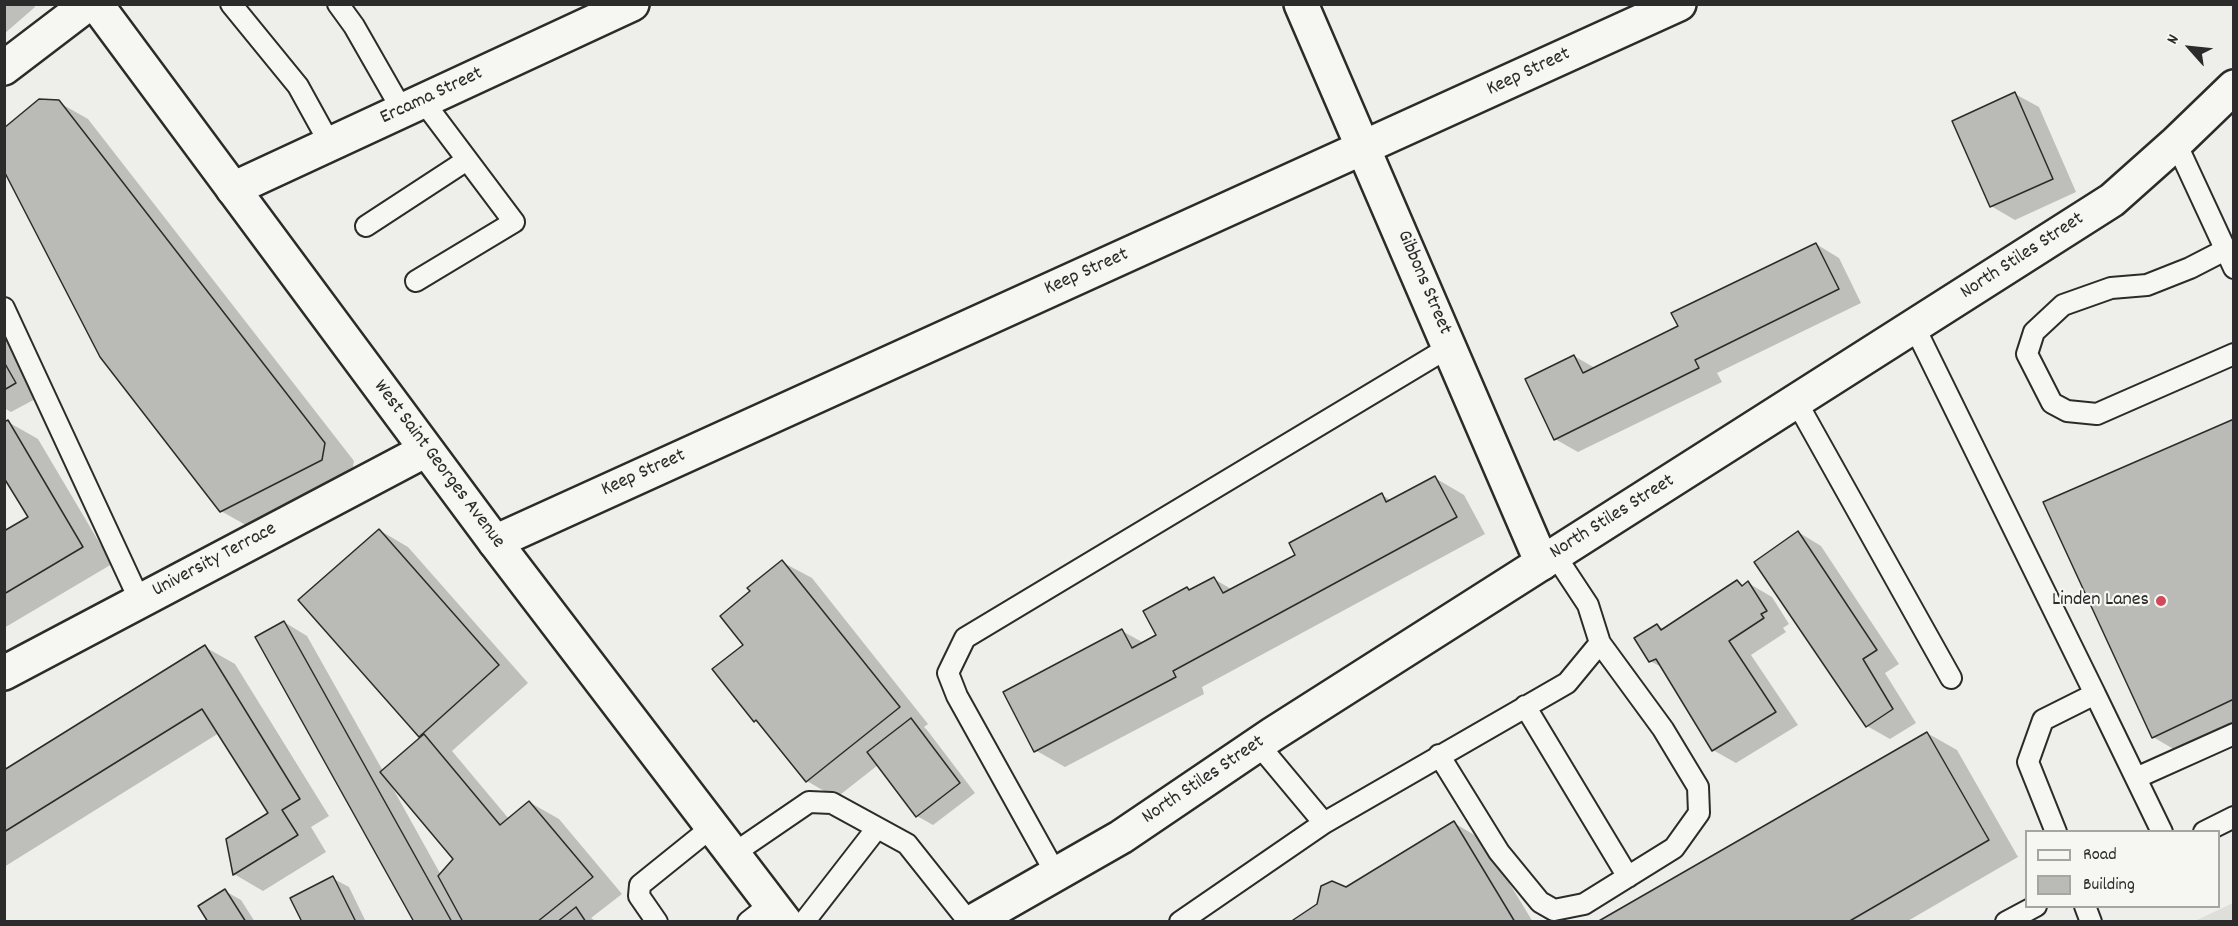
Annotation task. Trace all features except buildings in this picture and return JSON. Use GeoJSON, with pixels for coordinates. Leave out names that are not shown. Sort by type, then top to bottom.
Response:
{"type":"FeatureCollection","features":[{"type":"Feature","properties":{"kind":"street"},"geometry":{"type":"LineString","coordinates":[[4,68],[88,4]]}},
{"type":"Feature","properties":{"kind":"street","name":"West Saint Georges Avenue"},"geometry":{"type":"LineString","coordinates":[[96,4],[426,450],[733,854],[768,916]]}},
{"type":"Feature","properties":{"kind":"street","name":"Ercama Street"},"geometry":{"type":"LineString","coordinates":[[233,189],[632,4]]}},
{"type":"Feature","properties":{"kind":"street","name":"Gibbons Street"},"geometry":{"type":"LineString","coordinates":[[1301,4],[1451,346],[1548,559]]}},
{"type":"Feature","properties":{"kind":"street","name":"Keep Street"},"geometry":{"type":"LineString","coordinates":[[495,542],[1678,4]]}},
{"type":"Feature","properties":{"kind":"street","name":"North Stiles Street"},"geometry":{"type":"LineString","coordinates":[[971,921],[1121,837],[1258,744],[2112,200],[2234,87]]}},
{"type":"Feature","properties":{"kind":"street","name":"University Terrace"},"geometry":{"type":"LineString","coordinates":[[4,673],[426,450]]}},
{"type":"Feature","properties":{"kind":"lane"},"geometry":{"type":"LineString","coordinates":[[231,4],[298,86],[330,144]]}},
{"type":"Feature","properties":{"kind":"lane"},"geometry":{"type":"LineString","coordinates":[[338,4],[412,106],[467,160],[514,222],[416,281]]}},
{"type":"Feature","properties":{"kind":"lane"},"geometry":{"type":"LineString","coordinates":[[2176,143],[2234,268]]}},
{"type":"Feature","properties":{"kind":"lane"},"geometry":{"type":"LineString","coordinates":[[366,226],[467,160]]}},
{"type":"Feature","properties":{"kind":"lane"},"geometry":{"type":"LineString","coordinates":[[2225,249],[2190,268],[2147,285],[2111,288],[2063,305],[2034,332],[2027,354],[2052,403],[2067,411],[2097,414],[2234,354]]}},
{"type":"Feature","properties":{"kind":"lane"},"geometry":{"type":"LineString","coordinates":[[4,308],[140,601]]}},
{"type":"Feature","properties":{"kind":"lane"},"geometry":{"type":"LineString","coordinates":[[1914,326],[2162,830]]}},
{"type":"Feature","properties":{"kind":"lane"},"geometry":{"type":"LineString","coordinates":[[1056,874],[954,689],[948,673],[965,638],[1451,346]]}},
{"type":"Feature","properties":{"kind":"lane"},"geometry":{"type":"LineString","coordinates":[[1796,401],[1951,678]]}},
{"type":"Feature","properties":{"kind":"lane"},"geometry":{"type":"LineString","coordinates":[[1439,755],[1499,852],[1540,902],[1554,910],[1584,904],[1674,848],[1699,813],[1698,787],[1663,729],[1600,643],[1588,605],[1548,559]]}},
{"type":"Feature","properties":{"kind":"lane"},"geometry":{"type":"LineString","coordinates":[[1180,921],[1324,823],[1567,683],[1600,643]]}},
{"type":"Feature","properties":{"kind":"lane"},"geometry":{"type":"LineString","coordinates":[[2056,830],[2028,762],[2043,720],[2095,694]]}},
{"type":"Feature","properties":{"kind":"lane"},"geometry":{"type":"LineString","coordinates":[[1525,706],[1628,877]]}},
{"type":"Feature","properties":{"kind":"lane"},"geometry":{"type":"LineString","coordinates":[[2136,778],[2234,734]]}},
{"type":"Feature","properties":{"kind":"lane"},"geometry":{"type":"LineString","coordinates":[[1258,744],[1324,823]]}},
{"type":"Feature","properties":{"kind":"lane"},"geometry":{"type":"LineString","coordinates":[[733,854],[809,802],[832,803],[907,844],[971,921]]}},
{"type":"Feature","properties":{"kind":"lane"},"geometry":{"type":"LineString","coordinates":[[2206,830],[2234,818]]}},
{"type":"Feature","properties":{"kind":"lane"},"geometry":{"type":"LineString","coordinates":[[657,921],[639,896],[640,885],[712,827]]}},
{"type":"Feature","properties":{"kind":"lane"},"geometry":{"type":"LineString","coordinates":[[804,921],[877,828]]}},
{"type":"Feature","properties":{"kind":"lane"},"geometry":{"type":"LineString","coordinates":[[2006,921],[2032,908]]}},
{"type":"Feature","properties":{"kind":"shaded area"},"geometry":{"type":"Polygon","coordinates":[[[2233,903],[2233,921],[2195,921],[2233,903]]]}},
{"type":"Feature","properties":{"kind":"place","name":"Linden Lanes"},"geometry":{"type":"Point","coordinates":[2161,601]}}]}
